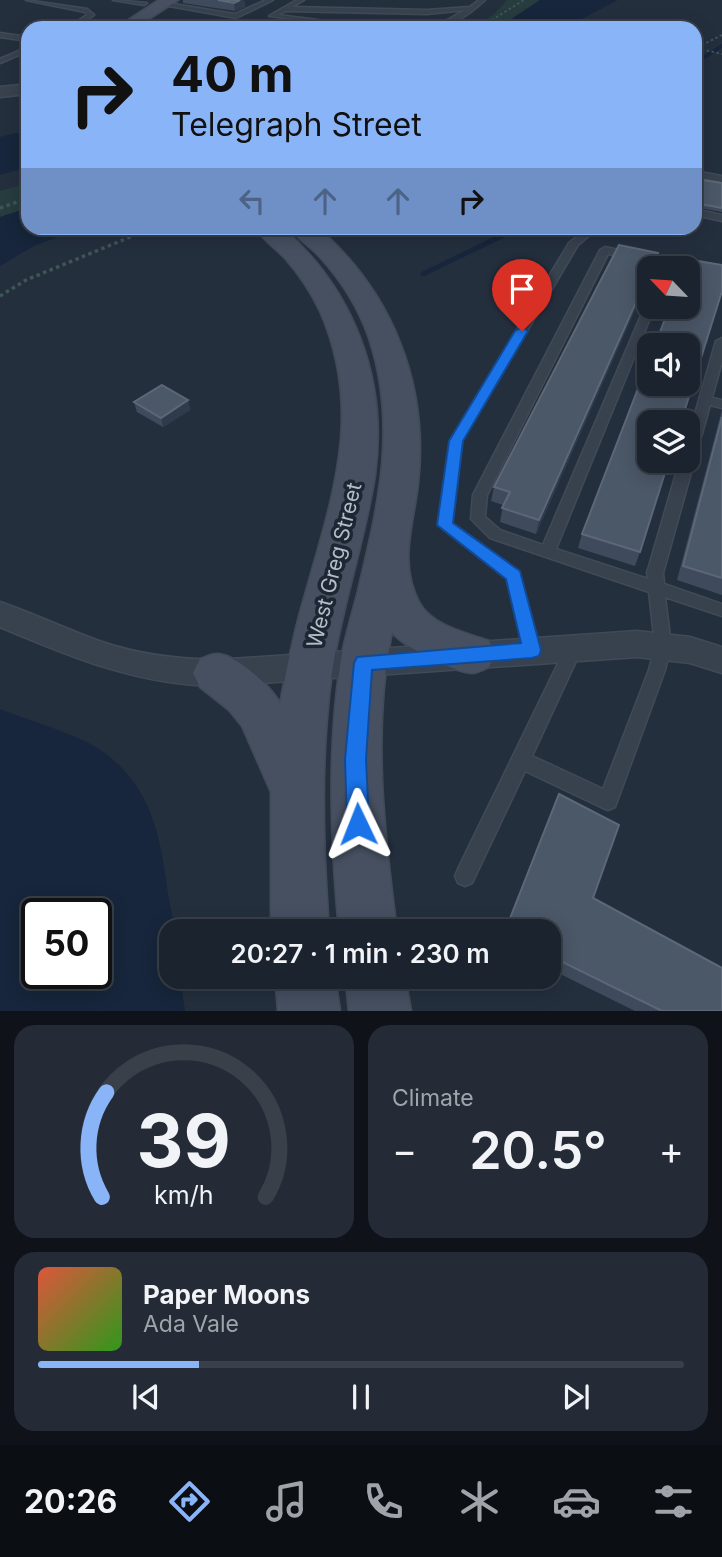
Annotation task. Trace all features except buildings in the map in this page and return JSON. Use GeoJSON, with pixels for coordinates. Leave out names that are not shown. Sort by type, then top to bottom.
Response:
{"type":"FeatureCollection","features":[{"type":"Feature","properties":{"kind":"main road"},"geometry":{"type":"LineString","coordinates":[[117,21],[156,2]]}},
{"type":"Feature","properties":{"kind":"main road"},"geometry":{"type":"LineString","coordinates":[[130,21],[135,13],[156,2]]}},
{"type":"Feature","properties":{"kind":"main road","name":"West Greg Street"},"geometry":{"type":"LineString","coordinates":[[275,235],[310,269],[336,310],[353,355],[361,410],[357,473],[309,667],[304,703],[297,791],[296,865],[299,919]]}},
{"type":"Feature","properties":{"kind":"main road","name":"West Greg Street"},"geometry":{"type":"LineString","coordinates":[[311,235],[342,264],[371,308],[382,332],[397,383],[401,409],[401,465],[363,663],[356,759],[358,824],[367,919]]}},
{"type":"Feature","properties":{"kind":"main road"},"geometry":{"type":"LineString","coordinates":[[385,558],[398,609],[408,624],[430,639],[473,654]]}},
{"type":"Feature","properties":{"kind":"main road"},"geometry":{"type":"LineString","coordinates":[[216,673],[246,695],[260,712],[297,791]]}},
{"type":"Feature","properties":{"kind":"main road"},"geometry":{"type":"LineString","coordinates":[[306,989],[309,1011]]}},
{"type":"Feature","properties":{"kind":"main road"},"geometry":{"type":"LineString","coordinates":[[377,989],[380,1011]]}},
{"type":"Feature","properties":{"kind":"street"},"geometry":{"type":"LineString","coordinates":[[0,92],[21,90]]}},
{"type":"Feature","properties":{"kind":"street"},"geometry":{"type":"LineString","coordinates":[[0,614],[127,664],[171,673],[216,673],[532,650],[663,645],[722,660]]}},
{"type":"Feature","properties":{"kind":"lane"},"geometry":{"type":"LineString","coordinates":[[29,0],[87,11],[91,15],[81,21]]}},
{"type":"Feature","properties":{"kind":"lane"},"geometry":{"type":"LineString","coordinates":[[116,0],[156,2],[233,16],[270,0]]}},
{"type":"Feature","properties":{"kind":"lane"},"geometry":{"type":"LineString","coordinates":[[444,2],[482,0]]}},
{"type":"Feature","properties":{"kind":"lane"},"geometry":{"type":"LineString","coordinates":[[451,21],[482,0]]}},
{"type":"Feature","properties":{"kind":"lane"},"geometry":{"type":"LineString","coordinates":[[389,20],[323,21],[272,16],[298,2],[407,3]]}},
{"type":"Feature","properties":{"kind":"lane"},"geometry":{"type":"LineString","coordinates":[[247,3],[261,5]]}},
{"type":"Feature","properties":{"kind":"lane"},"geometry":{"type":"LineString","coordinates":[[284,9],[427,12],[473,8]]}},
{"type":"Feature","properties":{"kind":"lane"},"geometry":{"type":"LineString","coordinates":[[402,20],[455,19]]}},
{"type":"Feature","properties":{"kind":"lane"},"geometry":{"type":"LineString","coordinates":[[0,35],[21,38]]}},
{"type":"Feature","properties":{"kind":"lane"},"geometry":{"type":"LineString","coordinates":[[0,61],[21,52]]}},
{"type":"Feature","properties":{"kind":"lane"},"geometry":{"type":"LineString","coordinates":[[702,175],[722,179]]}},
{"type":"Feature","properties":{"kind":"lane"},"geometry":{"type":"LineString","coordinates":[[702,214],[722,218]]}},
{"type":"Feature","properties":{"kind":"lane"},"geometry":{"type":"LineString","coordinates":[[532,650],[514,576],[445,525],[456,441],[574,243],[584,235]]}},
{"type":"Feature","properties":{"kind":"lane"},"geometry":{"type":"LineString","coordinates":[[637,258],[605,250],[480,495],[478,519],[495,534],[722,610]]}},
{"type":"Feature","properties":{"kind":"lane"},"geometry":{"type":"LineString","coordinates":[[700,271],[722,275]]}},
{"type":"Feature","properties":{"kind":"lane"},"geometry":{"type":"LineString","coordinates":[[548,551],[645,319]]}},
{"type":"Feature","properties":{"kind":"lane"},"geometry":{"type":"LineString","coordinates":[[700,418],[722,341]]}},
{"type":"Feature","properties":{"kind":"lane"},"geometry":{"type":"LineString","coordinates":[[705,400],[722,404]]}},
{"type":"Feature","properties":{"kind":"lane"},"geometry":{"type":"LineString","coordinates":[[520,760],[608,801],[657,670],[663,645],[655,573],[684,473]]}},
{"type":"Feature","properties":{"kind":"lane"},"geometry":{"type":"LineString","coordinates":[[465,876],[574,648]]}},
{"type":"Feature","properties":{"kind":"path"},"geometry":{"type":"LineString","coordinates":[[490,21],[524,0]]}},
{"type":"Feature","properties":{"kind":"path"},"geometry":{"type":"LineString","coordinates":[[702,45],[722,35]]}},
{"type":"Feature","properties":{"kind":"path"},"geometry":{"type":"LineString","coordinates":[[702,49],[722,54]]}},
{"type":"Feature","properties":{"kind":"path"},"geometry":{"type":"LineString","coordinates":[[0,208],[21,200]]}},
{"type":"Feature","properties":{"kind":"path"},"geometry":{"type":"LineString","coordinates":[[0,296],[26,280],[135,235]]}},
{"type":"Feature","properties":{"kind":"green space"},"geometry":{"type":"Polygon","coordinates":[[[507,0],[540,0],[508,21],[482,21],[494,14],[507,0]]]}},
{"type":"Feature","properties":{"kind":"green space"},"geometry":{"type":"Polygon","coordinates":[[[21,185],[21,210],[0,217],[0,191],[21,185]]]}},
{"type":"Feature","properties":{"kind":"water"},"geometry":{"type":"Polygon","coordinates":[[[540,0],[618,0],[578,21],[508,21],[540,0]]]}},
{"type":"Feature","properties":{"kind":"water"},"geometry":{"type":"Polygon","coordinates":[[[21,133],[21,169],[0,175],[0,137],[21,133]]]}},
{"type":"Feature","properties":{"kind":"water"},"geometry":{"type":"Polygon","coordinates":[[[21,210],[21,235],[63,235],[34,246],[0,266],[0,217],[21,210]]]}},
{"type":"Feature","properties":{"kind":"water"},"geometry":{"type":"Polygon","coordinates":[[[0,709],[90,743],[117,763],[142,795],[157,831],[173,919],[159,919],[159,989],[182,989],[185,1011],[0,1011],[0,709]]]}},
{"type":"Feature","properties":{"kind":"waterway"},"geometry":{"type":"LineString","coordinates":[[702,59],[722,46]]}},
{"type":"Feature","properties":{"kind":"waterway"},"geometry":{"type":"LineString","coordinates":[[423,274],[504,235]]}},
{"type":"Feature","properties":{"kind":"route"},"geometry":{"type":"LineString","coordinates":[[358,824],[356,759],[363,663],[532,650],[514,576],[445,525],[456,441],[522,331]]}}]}
